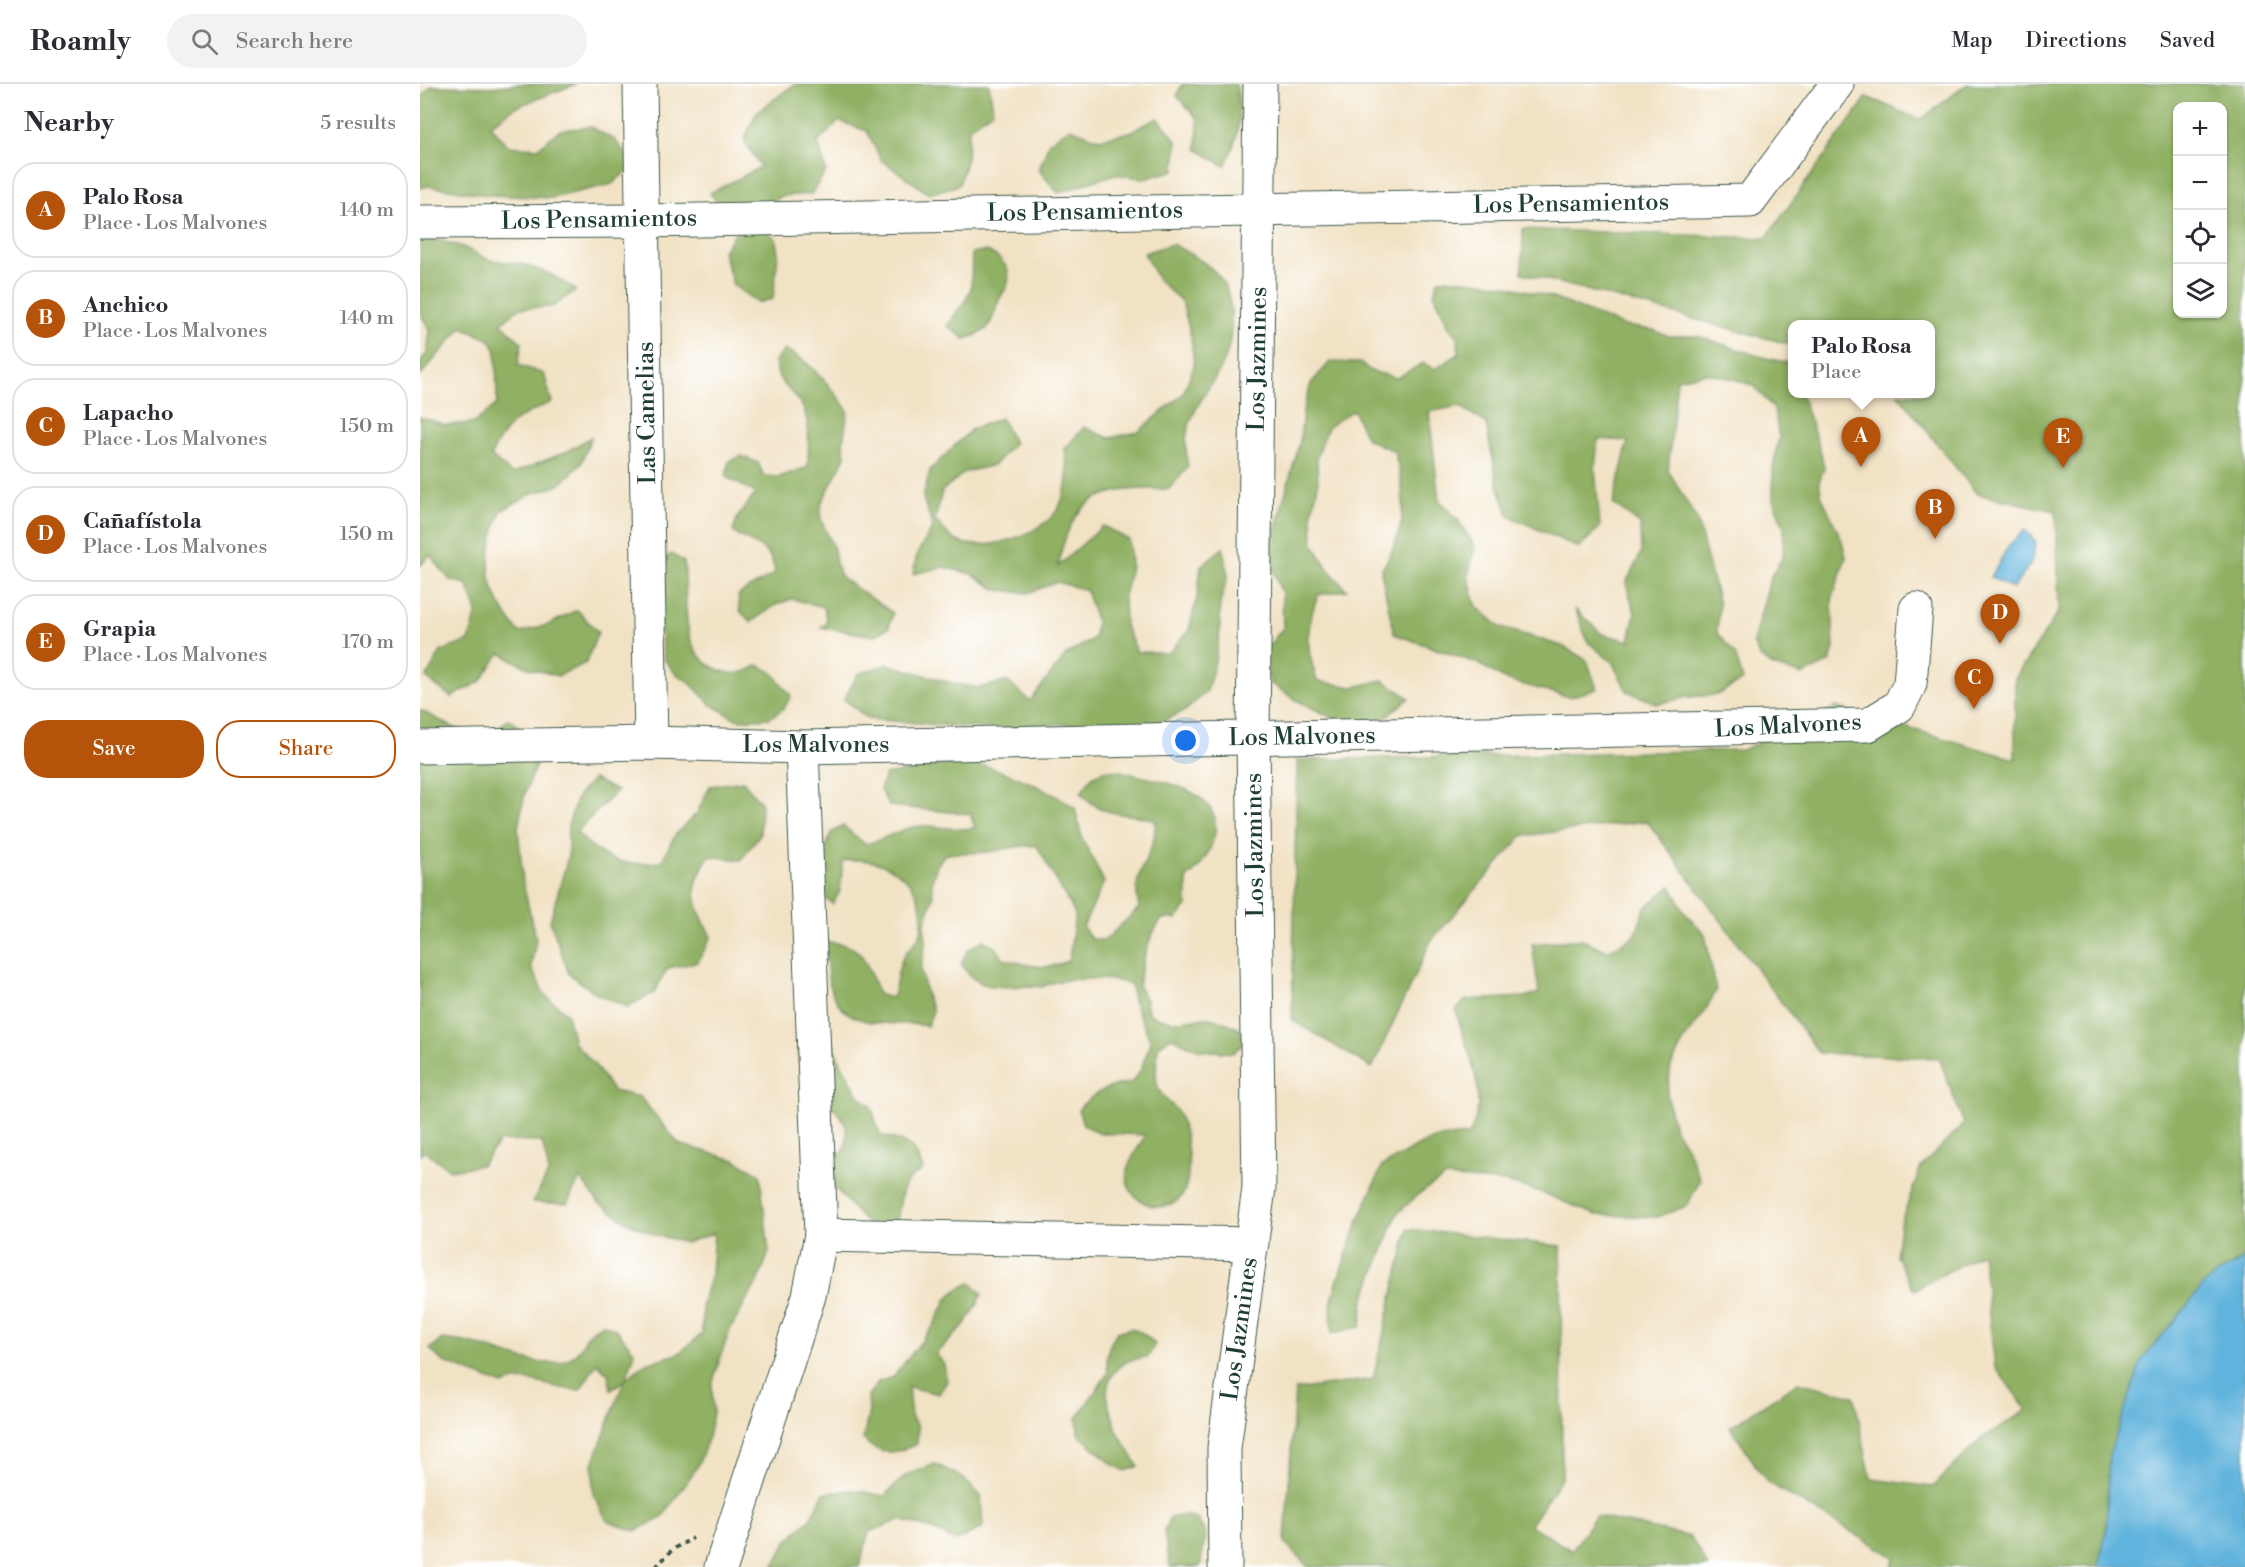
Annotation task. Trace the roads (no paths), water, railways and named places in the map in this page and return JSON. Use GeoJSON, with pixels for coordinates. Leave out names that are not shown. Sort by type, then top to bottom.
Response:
{"type":"FeatureCollection","features":[{"type":"Feature","properties":{"kind":"street","name":"Las Camelias"},"geometry":{"type":"LineString","coordinates":[[640,84],[651,743]]}},
{"type":"Feature","properties":{"kind":"street","name":"Los Jazmines"},"geometry":{"type":"LineString","coordinates":[[1225,1567],[1224,1448],[1259,1188],[1253,738],[1260,84]]}},
{"type":"Feature","properties":{"kind":"street","name":"Los Pensamientos"},"geometry":{"type":"LineString","coordinates":[[420,222],[644,221],[1260,208],[1750,201],[1837,84]]}},
{"type":"Feature","properties":{"kind":"street","name":"Los Malvones"},"geometry":{"type":"LineString","coordinates":[[420,747],[651,743],[802,747],[1868,725],[1899,706],[1910,684],[1916,609]]}},
{"type":"Feature","properties":{"kind":"street"},"geometry":{"type":"LineString","coordinates":[[721,1567],[809,1296],[820,1235],[802,747]]}},
{"type":"Feature","properties":{"kind":"street"},"geometry":{"type":"LineString","coordinates":[[820,1235],[1252,1244]]}},
{"type":"Feature","properties":{"kind":"water"},"geometry":{"type":"Polygon","coordinates":[[[2025,530],[2036,542],[2031,563],[2013,589],[1991,577],[2009,545],[2025,530]]]}},
{"type":"Feature","properties":{"kind":"water"},"geometry":{"type":"Polygon","coordinates":[[[2245,1257],[2245,1567],[2098,1567],[2106,1532],[2109,1455],[2142,1360],[2207,1281],[2245,1257]]]}},
{"type":"Feature","properties":{"kind":"place","name":"Palo Rosa"},"geometry":{"type":"Point","coordinates":[1861,467]}},
{"type":"Feature","properties":{"kind":"place","name":"Grapia"},"geometry":{"type":"Point","coordinates":[2063,468]}},
{"type":"Feature","properties":{"kind":"place","name":"Anchico"},"geometry":{"type":"Point","coordinates":[1935,539]}},
{"type":"Feature","properties":{"kind":"place","name":"Cañafístola"},"geometry":{"type":"Point","coordinates":[2000,644]}},
{"type":"Feature","properties":{"kind":"place","name":"Lapacho"},"geometry":{"type":"Point","coordinates":[1974,709]}}]}
